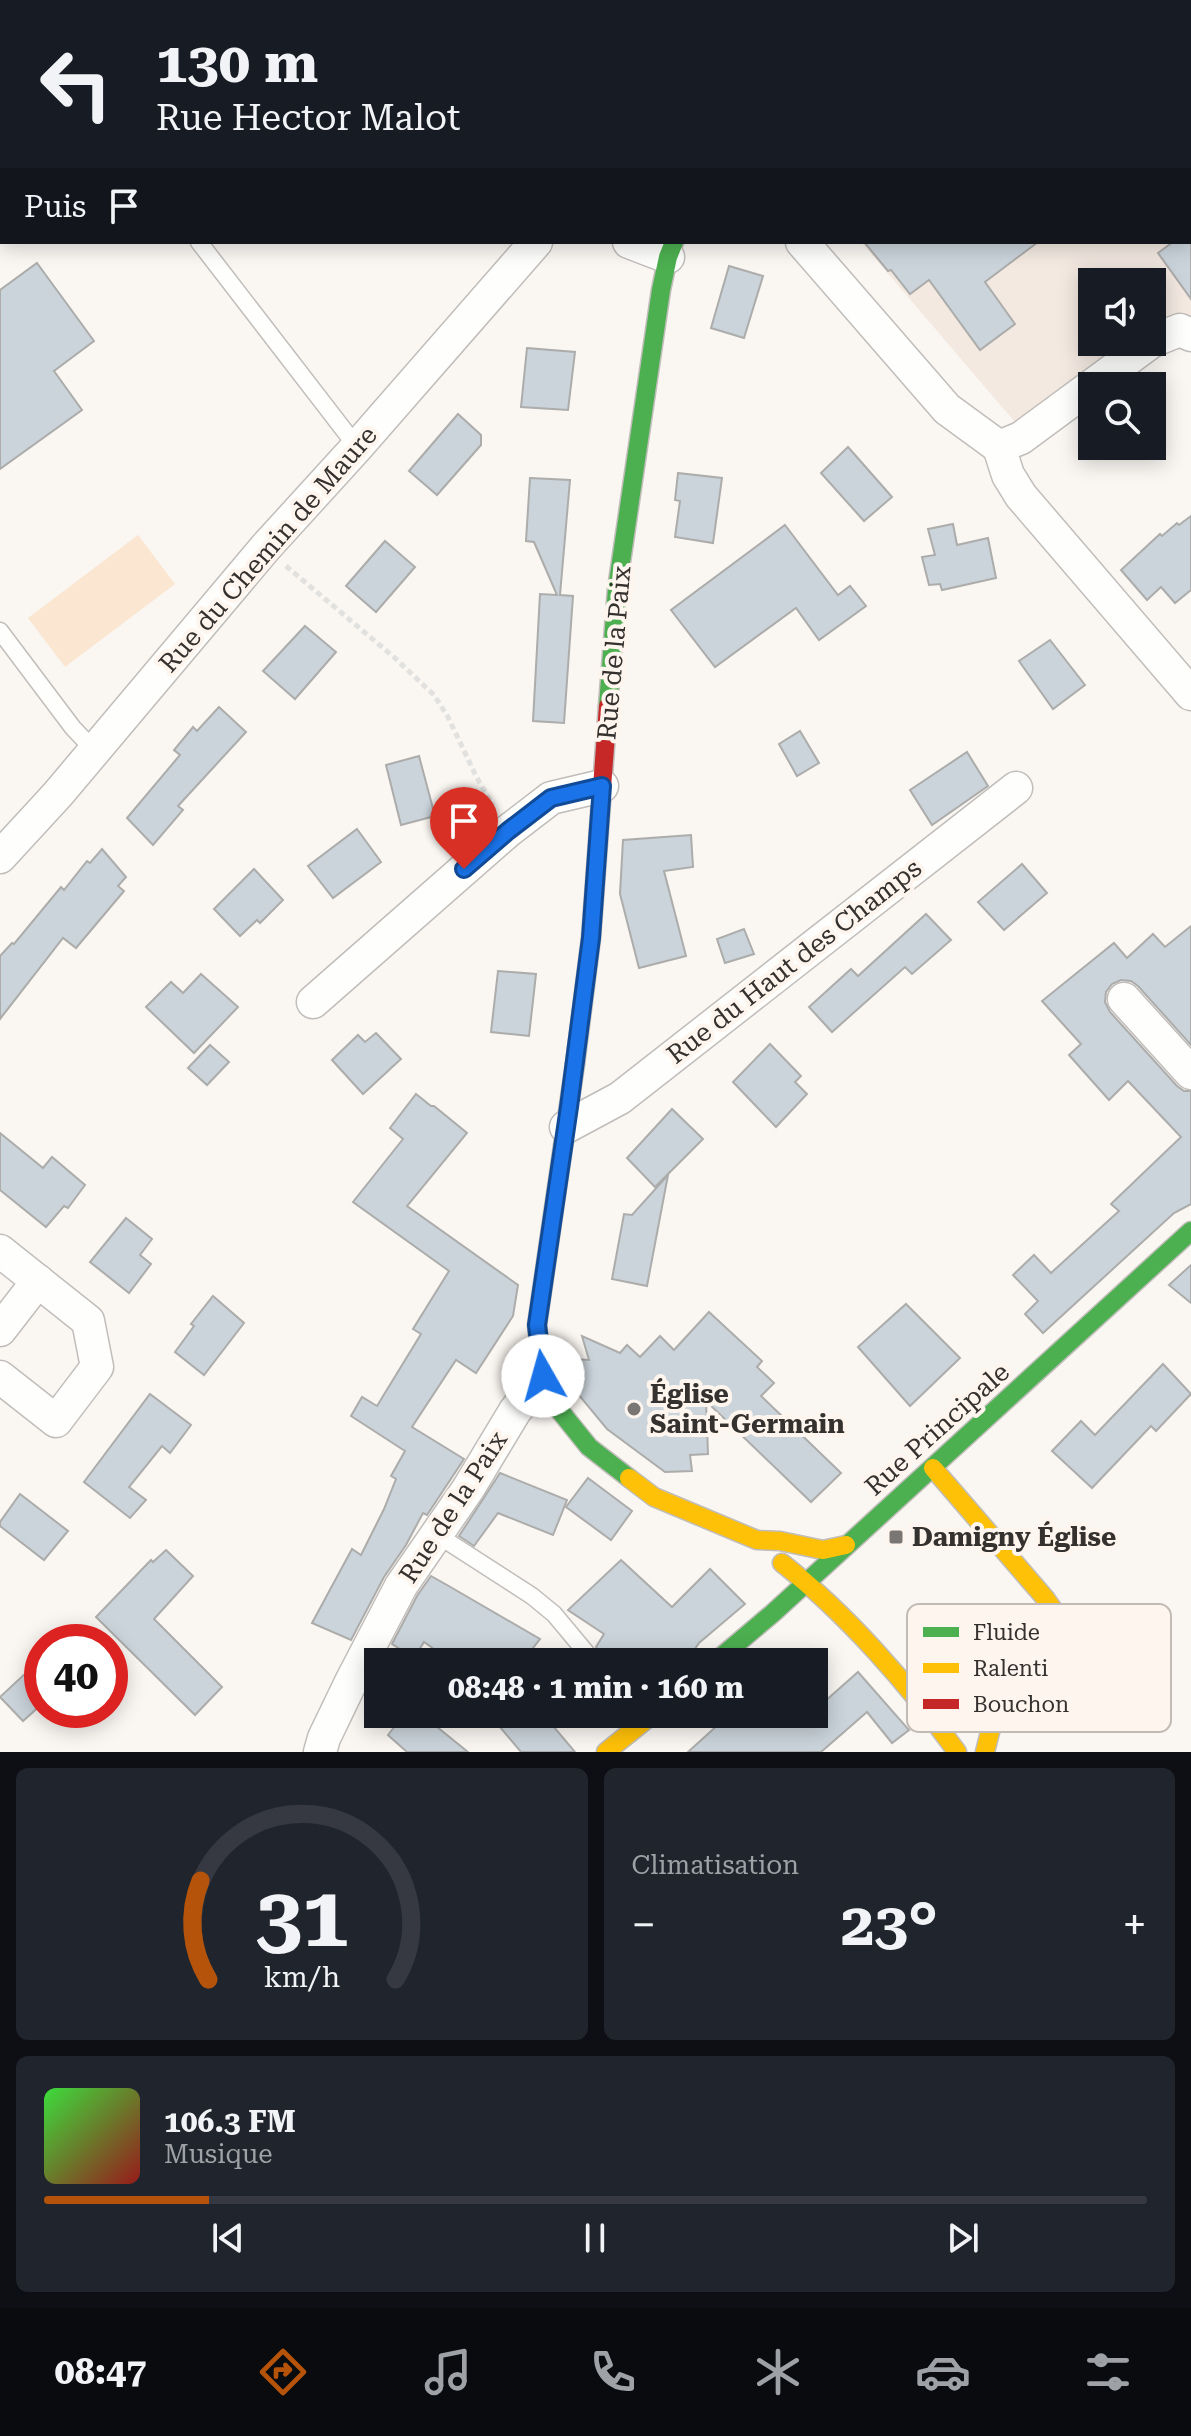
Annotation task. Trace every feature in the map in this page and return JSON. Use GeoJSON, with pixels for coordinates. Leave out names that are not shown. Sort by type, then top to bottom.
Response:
{"type":"FeatureCollection","features":[{"type":"Feature","properties":{"kind":"street","name":"Rue du Chemin de Maure"},"geometry":{"type":"LineString","coordinates":[[0,857],[58,794],[265,548],[534,244]]}},
{"type":"Feature","properties":{"kind":"street"},"geometry":{"type":"LineString","coordinates":[[640,244],[671,250]]}},
{"type":"Feature","properties":{"kind":"street"},"geometry":{"type":"LineString","coordinates":[[804,244],[947,409],[999,447],[1008,475],[1021,496],[1180,659],[1191,694]]}},
{"type":"Feature","properties":{"kind":"street","name":"Rue de la Paix"},"geometry":{"type":"LineString","coordinates":[[320,1752],[351,1682],[401,1586],[468,1489],[515,1411],[543,1376],[537,1325],[591,938],[617,589],[671,250]]}},
{"type":"Feature","properties":{"kind":"street"},"geometry":{"type":"LineString","coordinates":[[1166,336],[1180,330],[1191,335]]}},
{"type":"Feature","properties":{"kind":"street"},"geometry":{"type":"LineString","coordinates":[[999,447],[1021,438],[1133,356]]}},
{"type":"Feature","properties":{"kind":"street"},"geometry":{"type":"LineString","coordinates":[[313,1002],[508,831],[551,798],[602,786]]}},
{"type":"Feature","properties":{"kind":"street","name":"Rue du Haut des Champs"},"geometry":{"type":"LineString","coordinates":[[566,1127],[620,1098],[1016,788]]}},
{"type":"Feature","properties":{"kind":"street"},"geometry":{"type":"LineString","coordinates":[[1124,999],[1191,1073]]}},
{"type":"Feature","properties":{"kind":"street","name":"Rue Principale"},"geometry":{"type":"LineString","coordinates":[[732,1648],[1191,1231]]}},
{"type":"Feature","properties":{"kind":"street"},"geometry":{"type":"LineString","coordinates":[[0,1251],[88,1321],[97,1367],[56,1421],[0,1377]]}},
{"type":"Feature","properties":{"kind":"street"},"geometry":{"type":"LineString","coordinates":[[0,1330],[38,1281]]}},
{"type":"Feature","properties":{"kind":"street"},"geometry":{"type":"LineString","coordinates":[[543,1376],[556,1406],[589,1447],[654,1497],[757,1540],[780,1541],[823,1550],[846,1545]]}},
{"type":"Feature","properties":{"kind":"street"},"geometry":{"type":"LineString","coordinates":[[933,1468],[1049,1604]]}},
{"type":"Feature","properties":{"kind":"street"},"geometry":{"type":"LineString","coordinates":[[757,1540],[806,1581],[907,1690]]}},
{"type":"Feature","properties":{"kind":"street"},"geometry":{"type":"LineString","coordinates":[[606,1752],[632,1728]]}},
{"type":"Feature","properties":{"kind":"street"},"geometry":{"type":"LineString","coordinates":[[943,1732],[957,1752]]}},
{"type":"Feature","properties":{"kind":"street"},"geometry":{"type":"LineString","coordinates":[[985,1752],[990,1732]]}},
{"type":"Feature","properties":{"kind":"lane"},"geometry":{"type":"LineString","coordinates":[[201,244],[357,447]]}},
{"type":"Feature","properties":{"kind":"lane"},"geometry":{"type":"LineString","coordinates":[[0,631],[73,728],[94,750]]}},
{"type":"Feature","properties":{"kind":"lane"},"geometry":{"type":"LineString","coordinates":[[436,1534],[532,1596],[554,1614],[582,1648]]}},
{"type":"Feature","properties":{"kind":"path"},"geometry":{"type":"LineString","coordinates":[[265,548],[434,695],[508,831]]}},
{"type":"Feature","properties":{"kind":"shaded area"},"geometry":{"type":"Polygon","coordinates":[[[863,244],[1191,244],[1191,322],[1166,326],[1166,268],[1078,268],[1078,356],[1115,356],[1094,372],[1078,372],[1078,384],[1020,428],[863,244]]]}},
{"type":"Feature","properties":{"kind":"shaded area"},"geometry":{"type":"Polygon","coordinates":[[[138,535],[175,584],[65,667],[28,618],[138,535]]]}},
{"type":"Feature","properties":{"kind":"building"},"geometry":{"type":"Polygon","coordinates":[[[866,244],[1035,244],[985,282],[1015,324],[980,350],[929,280],[910,294],[891,270],[888,271],[866,244]]]}},
{"type":"Feature","properties":{"kind":"building"},"geometry":{"type":"Polygon","coordinates":[[[1170,244],[1191,244],[1191,299],[1158,253],[1170,244]]]}},
{"type":"Feature","properties":{"kind":"building"},"geometry":{"type":"Polygon","coordinates":[[[37,263],[94,341],[54,371],[82,410],[0,469],[0,290],[37,263]]]}},
{"type":"Feature","properties":{"kind":"building"},"geometry":{"type":"Polygon","coordinates":[[[729,266],[763,276],[744,338],[711,328],[729,266]]]}},
{"type":"Feature","properties":{"kind":"building"},"geometry":{"type":"Polygon","coordinates":[[[527,348],[575,352],[568,410],[521,407],[527,348]]]}},
{"type":"Feature","properties":{"kind":"building"},"geometry":{"type":"Polygon","coordinates":[[[458,414],[481,435],[481,445],[437,495],[409,471],[458,414]]]}},
{"type":"Feature","properties":{"kind":"building"},"geometry":{"type":"Polygon","coordinates":[[[848,447],[892,497],[864,521],[821,473],[848,447]]]}},
{"type":"Feature","properties":{"kind":"building"},"geometry":{"type":"Polygon","coordinates":[[[678,473],[722,478],[713,543],[675,537],[680,501],[675,500],[678,473]]]}},
{"type":"Feature","properties":{"kind":"building"},"geometry":{"type":"Polygon","coordinates":[[[530,478],[570,480],[560,595],[573,596],[564,723],[533,721],[540,594],[557,595],[534,542],[526,541],[530,478]]]}},
{"type":"Feature","properties":{"kind":"building"},"geometry":{"type":"Polygon","coordinates":[[[1191,516],[1191,590],[1175,603],[1161,587],[1147,600],[1121,570],[1160,534],[1162,536],[1191,516]]]}},
{"type":"Feature","properties":{"kind":"building"},"geometry":{"type":"Polygon","coordinates":[[[953,524],[957,545],[988,538],[996,578],[942,590],[940,584],[929,585],[922,557],[935,555],[928,529],[953,524]]]}},
{"type":"Feature","properties":{"kind":"building"},"geometry":{"type":"Polygon","coordinates":[[[785,525],[838,595],[850,586],[866,606],[819,640],[796,608],[715,667],[671,610],[785,525]]]}},
{"type":"Feature","properties":{"kind":"building"},"geometry":{"type":"Polygon","coordinates":[[[385,541],[415,567],[376,612],[346,586],[385,541]]]}},
{"type":"Feature","properties":{"kind":"building"},"geometry":{"type":"Polygon","coordinates":[[[305,626],[336,652],[295,699],[263,671],[305,626]]]}},
{"type":"Feature","properties":{"kind":"building"},"geometry":{"type":"Polygon","coordinates":[[[1050,640],[1085,685],[1053,709],[1019,661],[1050,640]]]}},
{"type":"Feature","properties":{"kind":"building"},"geometry":{"type":"Polygon","coordinates":[[[219,707],[246,732],[178,806],[183,810],[153,845],[127,818],[180,755],[174,750],[193,727],[197,731],[219,707]]]}},
{"type":"Feature","properties":{"kind":"building"},"geometry":{"type":"Polygon","coordinates":[[[800,731],[819,763],[797,776],[779,744],[800,731]]]}},
{"type":"Feature","properties":{"kind":"building"},"geometry":{"type":"Polygon","coordinates":[[[967,752],[988,786],[932,825],[910,790],[967,752]]]}},
{"type":"Feature","properties":{"kind":"building"},"geometry":{"type":"Polygon","coordinates":[[[419,756],[435,816],[401,825],[386,765],[419,756]]]}},
{"type":"Feature","properties":{"kind":"building"},"geometry":{"type":"Polygon","coordinates":[[[357,829],[381,862],[333,898],[308,866],[357,829]]]}},
{"type":"Feature","properties":{"kind":"building"},"geometry":{"type":"Polygon","coordinates":[[[691,835],[693,867],[664,871],[686,956],[639,968],[620,894],[623,840],[691,835]]]}},
{"type":"Feature","properties":{"kind":"building"},"geometry":{"type":"Polygon","coordinates":[[[102,849],[126,877],[118,886],[124,891],[76,948],[63,938],[0,1019],[0,956],[14,944],[61,887],[64,890],[87,861],[90,863],[102,849]]]}},
{"type":"Feature","properties":{"kind":"building"},"geometry":{"type":"Polygon","coordinates":[[[1022,864],[1047,893],[1004,930],[978,902],[1022,864]]]}},
{"type":"Feature","properties":{"kind":"building"},"geometry":{"type":"Polygon","coordinates":[[[254,869],[283,900],[260,923],[257,920],[240,936],[214,909],[254,869]]]}},
{"type":"Feature","properties":{"kind":"building"},"geometry":{"type":"Polygon","coordinates":[[[926,914],[951,940],[912,974],[905,967],[832,1032],[809,1007],[851,969],[858,976],[926,914]]]}},
{"type":"Feature","properties":{"kind":"building"},"geometry":{"type":"Polygon","coordinates":[[[1191,926],[1191,1045],[1131,981],[1121,980],[1112,984],[1106,992],[1105,1002],[1110,1012],[1177,1086],[1191,1091],[1191,1204],[1174,1213],[1043,1333],[1025,1314],[1038,1301],[1013,1275],[1034,1255],[1051,1273],[1119,1211],[1111,1204],[1181,1137],[1128,1081],[1109,1100],[1069,1055],[1081,1044],[1042,1001],[1114,943],[1127,958],[1153,934],[1165,947],[1191,926]]]}},
{"type":"Feature","properties":{"kind":"building"},"geometry":{"type":"Polygon","coordinates":[[[744,929],[754,954],[725,963],[717,939],[744,929]]]}},
{"type":"Feature","properties":{"kind":"building"},"geometry":{"type":"Polygon","coordinates":[[[498,971],[536,974],[529,1036],[491,1032],[498,971]]]}},
{"type":"Feature","properties":{"kind":"building"},"geometry":{"type":"Polygon","coordinates":[[[201,974],[238,1007],[194,1053],[146,1007],[171,982],[183,993],[201,974]]]}},
{"type":"Feature","properties":{"kind":"building"},"geometry":{"type":"Polygon","coordinates":[[[376,1033],[401,1059],[363,1094],[332,1060],[358,1035],[365,1042],[376,1033]]]}},
{"type":"Feature","properties":{"kind":"building"},"geometry":{"type":"Polygon","coordinates":[[[770,1044],[801,1076],[795,1082],[807,1094],[776,1127],[733,1082],[770,1044]]]}},
{"type":"Feature","properties":{"kind":"building"},"geometry":{"type":"Polygon","coordinates":[[[210,1045],[229,1062],[207,1085],[188,1068],[210,1045]]]}},
{"type":"Feature","properties":{"kind":"building"},"geometry":{"type":"Polygon","coordinates":[[[416,1094],[467,1133],[407,1206],[518,1285],[513,1316],[476,1373],[456,1360],[412,1427],[464,1459],[427,1515],[423,1513],[351,1640],[312,1623],[352,1549],[361,1555],[384,1509],[396,1479],[391,1476],[405,1451],[351,1416],[362,1397],[377,1406],[421,1334],[413,1329],[449,1271],[353,1202],[403,1139],[390,1128],[416,1094]]]}},
{"type":"Feature","properties":{"kind":"building"},"geometry":{"type":"Polygon","coordinates":[[[672,1109],[703,1139],[655,1187],[627,1158],[672,1109]]]}},
{"type":"Feature","properties":{"kind":"building"},"geometry":{"type":"Polygon","coordinates":[[[0,1133],[43,1168],[52,1157],[85,1185],[68,1208],[64,1206],[46,1227],[0,1190],[0,1133]]]}},
{"type":"Feature","properties":{"kind":"building"},"geometry":{"type":"Polygon","coordinates":[[[668,1175],[647,1286],[612,1279],[624,1214],[632,1215],[668,1175]]]}},
{"type":"Feature","properties":{"kind":"building"},"geometry":{"type":"Polygon","coordinates":[[[126,1218],[152,1239],[140,1255],[151,1264],[129,1293],[90,1262],[126,1218]]]}},
{"type":"Feature","properties":{"kind":"building"},"geometry":{"type":"Polygon","coordinates":[[[1191,1265],[1191,1303],[1169,1285],[1191,1265]]]}},
{"type":"Feature","properties":{"kind":"building"},"geometry":{"type":"Polygon","coordinates":[[[213,1296],[244,1323],[204,1375],[175,1352],[194,1326],[191,1324],[213,1296]]]}},
{"type":"Feature","properties":{"kind":"building"},"geometry":{"type":"Polygon","coordinates":[[[906,1304],[960,1358],[910,1406],[858,1347],[906,1304]]]}},
{"type":"Feature","properties":{"kind":"building"},"geometry":{"type":"Polygon","coordinates":[[[709,1312],[762,1361],[757,1367],[774,1383],[761,1396],[841,1473],[811,1502],[706,1401],[708,1454],[690,1455],[692,1471],[665,1472],[607,1429],[578,1394],[572,1375],[574,1359],[589,1360],[582,1336],[620,1353],[627,1345],[640,1357],[660,1336],[674,1350],[709,1312]]]}},
{"type":"Feature","properties":{"kind":"building"},"geometry":{"type":"Polygon","coordinates":[[[1163,1364],[1191,1394],[1156,1431],[1151,1426],[1092,1488],[1052,1451],[1081,1421],[1095,1435],[1163,1364]]]}},
{"type":"Feature","properties":{"kind":"building"},"geometry":{"type":"Polygon","coordinates":[[[150,1394],[191,1425],[170,1453],[162,1446],[129,1487],[146,1500],[130,1518],[84,1482],[150,1394]]]}},
{"type":"Feature","properties":{"kind":"building"},"geometry":{"type":"Polygon","coordinates":[[[500,1473],[567,1500],[553,1535],[498,1513],[474,1546],[459,1536],[500,1473]]]}},
{"type":"Feature","properties":{"kind":"building"},"geometry":{"type":"Polygon","coordinates":[[[588,1478],[632,1511],[611,1540],[566,1507],[588,1478]]]}},
{"type":"Feature","properties":{"kind":"building"},"geometry":{"type":"Polygon","coordinates":[[[20,1494],[68,1531],[44,1560],[0,1526],[20,1494]]]}},
{"type":"Feature","properties":{"kind":"building"},"geometry":{"type":"Polygon","coordinates":[[[166,1550],[193,1576],[154,1619],[222,1687],[195,1715],[128,1649],[128,1624],[103,1624],[96,1617],[151,1560],[153,1562],[166,1550]]]}},
{"type":"Feature","properties":{"kind":"building"},"geometry":{"type":"Polygon","coordinates":[[[621,1560],[672,1607],[710,1569],[745,1604],[696,1648],[597,1648],[604,1634],[568,1610],[621,1560]]]}},
{"type":"Feature","properties":{"kind":"building"},"geometry":{"type":"Polygon","coordinates":[[[431,1576],[540,1639],[533,1648],[432,1648],[424,1642],[420,1648],[398,1648],[392,1644],[431,1576]]]}},
{"type":"Feature","properties":{"kind":"building"},"geometry":{"type":"Polygon","coordinates":[[[858,1672],[907,1728],[907,1732],[892,1743],[867,1712],[821,1752],[688,1752],[715,1728],[828,1728],[828,1699],[858,1672]]]}},
{"type":"Feature","properties":{"kind":"building"},"geometry":{"type":"Polygon","coordinates":[[[24,1675],[24,1720],[23,1721],[0,1697],[24,1675]]]}},
{"type":"Feature","properties":{"kind":"building"},"geometry":{"type":"Polygon","coordinates":[[[393,1728],[438,1728],[468,1752],[407,1752],[388,1735],[393,1728]]]}},
{"type":"Feature","properties":{"kind":"building"},"geometry":{"type":"Polygon","coordinates":[[[501,1728],[555,1728],[575,1752],[521,1752],[501,1728]]]}},
{"type":"Feature","properties":{"kind":"traffic: fast"},"geometry":{"type":"LineString","coordinates":[[608,706],[617,589],[661,290],[673,244]]}},
{"type":"Feature","properties":{"kind":"traffic: fast"},"geometry":{"type":"LineString","coordinates":[[575,1064],[537,1325],[543,1376],[556,1406],[589,1447],[629,1478]]}},
{"type":"Feature","properties":{"kind":"traffic: fast"},"geometry":{"type":"LineString","coordinates":[[732,1648],[1191,1231]]}},
{"type":"Feature","properties":{"kind":"traffic: slow"},"geometry":{"type":"LineString","coordinates":[[933,1468],[1049,1604]]}},
{"type":"Feature","properties":{"kind":"traffic: slow"},"geometry":{"type":"LineString","coordinates":[[629,1478],[654,1497],[757,1540],[780,1541],[823,1550],[846,1545]]}},
{"type":"Feature","properties":{"kind":"traffic: slow"},"geometry":{"type":"LineString","coordinates":[[782,1563],[830,1605],[907,1687]]}},
{"type":"Feature","properties":{"kind":"traffic: slow"},"geometry":{"type":"LineString","coordinates":[[606,1752],[636,1728]]}},
{"type":"Feature","properties":{"kind":"traffic: slow"},"geometry":{"type":"LineString","coordinates":[[942,1732],[957,1752]]}},
{"type":"Feature","properties":{"kind":"traffic: slow"},"geometry":{"type":"LineString","coordinates":[[985,1752],[990,1732]]}},
{"type":"Feature","properties":{"kind":"traffic: jam"},"geometry":{"type":"LineString","coordinates":[[575,1064],[591,938],[608,706]]}},
{"type":"Feature","properties":{"kind":"place","name":"Église Saint-Germain"},"geometry":{"type":"Point","coordinates":[634,1409]}},
{"type":"Feature","properties":{"kind":"place","name":"Damigny Église"},"geometry":{"type":"Point","coordinates":[896,1537]}},
{"type":"Feature","properties":{"kind":"route"},"geometry":{"type":"LineString","coordinates":[[464,869],[551,798],[602,786],[591,938],[537,1325],[543,1376]]}}]}
